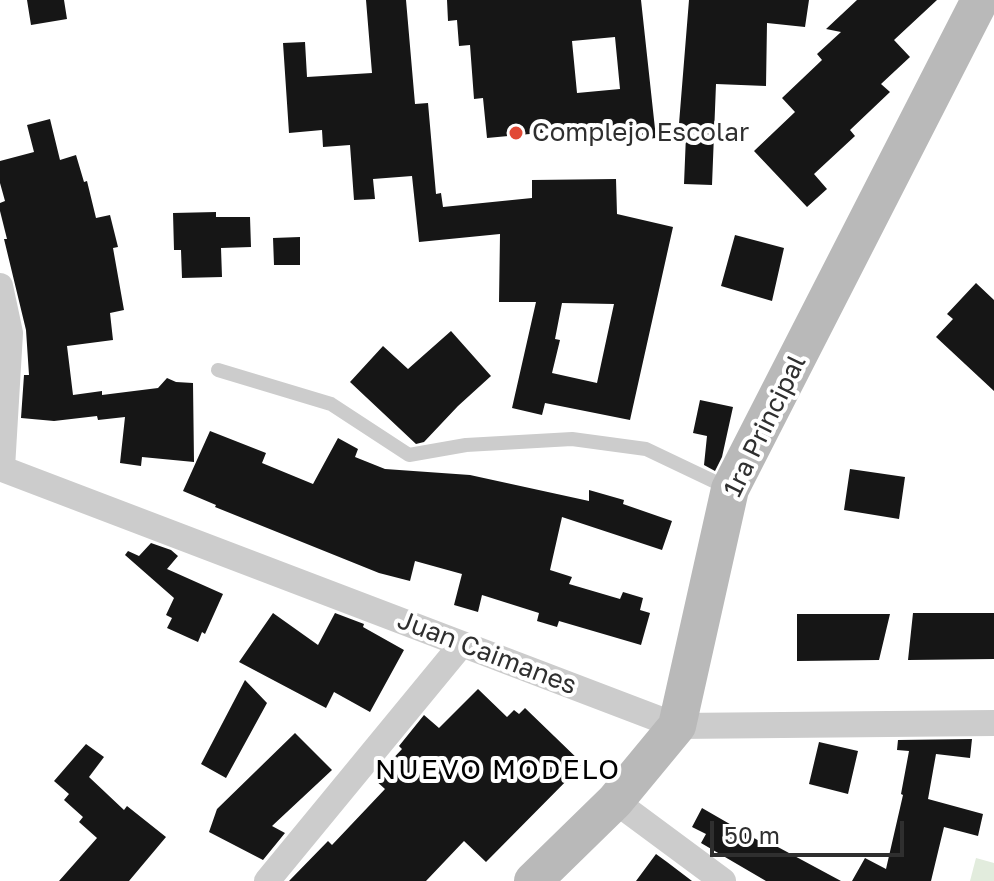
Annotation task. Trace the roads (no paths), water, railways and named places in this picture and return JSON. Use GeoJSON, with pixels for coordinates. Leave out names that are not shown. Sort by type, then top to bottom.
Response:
{"type":"FeatureCollection","features":[{"type":"Feature","properties":{"kind":"street","name":"1ra Principal"},"geometry":{"type":"LineString","coordinates":[[533,881],[615,801],[677,726],[730,489],[980,0]]}},
{"type":"Feature","properties":{"kind":"street"},"geometry":{"type":"LineString","coordinates":[[0,286],[10,333],[1,468]]}},
{"type":"Feature","properties":{"kind":"street","name":"Juan Caimanes"},"geometry":{"type":"LineString","coordinates":[[1,468],[677,726],[994,723]]}},
{"type":"Feature","properties":{"kind":"street"},"geometry":{"type":"LineString","coordinates":[[267,881],[462,644]]}},
{"type":"Feature","properties":{"kind":"street"},"geometry":{"type":"LineString","coordinates":[[615,801],[723,881]]}},
{"type":"Feature","properties":{"kind":"lane"},"geometry":{"type":"LineString","coordinates":[[218,370],[331,404],[409,455],[466,445],[572,439],[646,449],[730,489]]}},
{"type":"Feature","properties":{"kind":"place","name":"Complejo Escolar"},"geometry":{"type":"Point","coordinates":[516,133]}},
{"type":"Feature","properties":{"kind":"district","name":"NUEVO MODELO"},"geometry":{"type":"Point","coordinates":[498,770]}}]}
